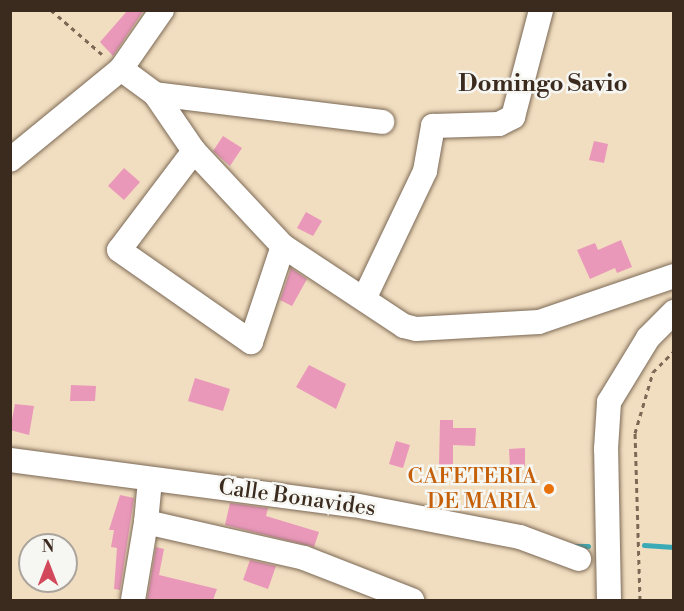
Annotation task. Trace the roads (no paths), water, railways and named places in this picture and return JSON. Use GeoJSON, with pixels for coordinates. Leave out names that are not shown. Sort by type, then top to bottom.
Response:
{"type":"FeatureCollection","features":[{"type":"Feature","properties":{"kind":"street"},"geometry":{"type":"LineString","coordinates":[[10,160],[121,69],[162,10]]}},
{"type":"Feature","properties":{"kind":"street"},"geometry":{"type":"LineString","coordinates":[[364,299],[425,171],[433,126],[499,124],[513,117],[541,10]]}},
{"type":"Feature","properties":{"kind":"street"},"geometry":{"type":"LineString","coordinates":[[121,69],[155,94],[194,151],[283,246],[404,326],[416,329],[539,322],[674,276]]}},
{"type":"Feature","properties":{"kind":"street"},"geometry":{"type":"LineString","coordinates":[[155,94],[382,122]]}},
{"type":"Feature","properties":{"kind":"street"},"geometry":{"type":"LineString","coordinates":[[194,151],[119,250],[250,342],[283,246]]}},
{"type":"Feature","properties":{"kind":"street"},"geometry":{"type":"LineString","coordinates":[[609,600],[606,449],[609,402],[648,338],[674,312]]}},
{"type":"Feature","properties":{"kind":"street","name":"Calle Bonavides"},"geometry":{"type":"LineString","coordinates":[[10,460],[354,505],[520,537],[579,559]]}},
{"type":"Feature","properties":{"kind":"street"},"geometry":{"type":"LineString","coordinates":[[134,600],[150,480]]}},
{"type":"Feature","properties":{"kind":"street"},"geometry":{"type":"LineString","coordinates":[[146,522],[304,558],[412,600]]}},
{"type":"Feature","properties":{"kind":"waterway"},"geometry":{"type":"LineString","coordinates":[[644,545],[674,547]]}},
{"type":"Feature","properties":{"kind":"waterway"},"geometry":{"type":"LineString","coordinates":[[575,546],[588,546]]}},
{"type":"Feature","properties":{"kind":"place","name":"CAFETERIA DE MARIA"},"geometry":{"type":"Point","coordinates":[549,489]}},
{"type":"Feature","properties":{"kind":"district","name":"Domingo Savio"},"geometry":{"type":"Point","coordinates":[543,85]}}]}
